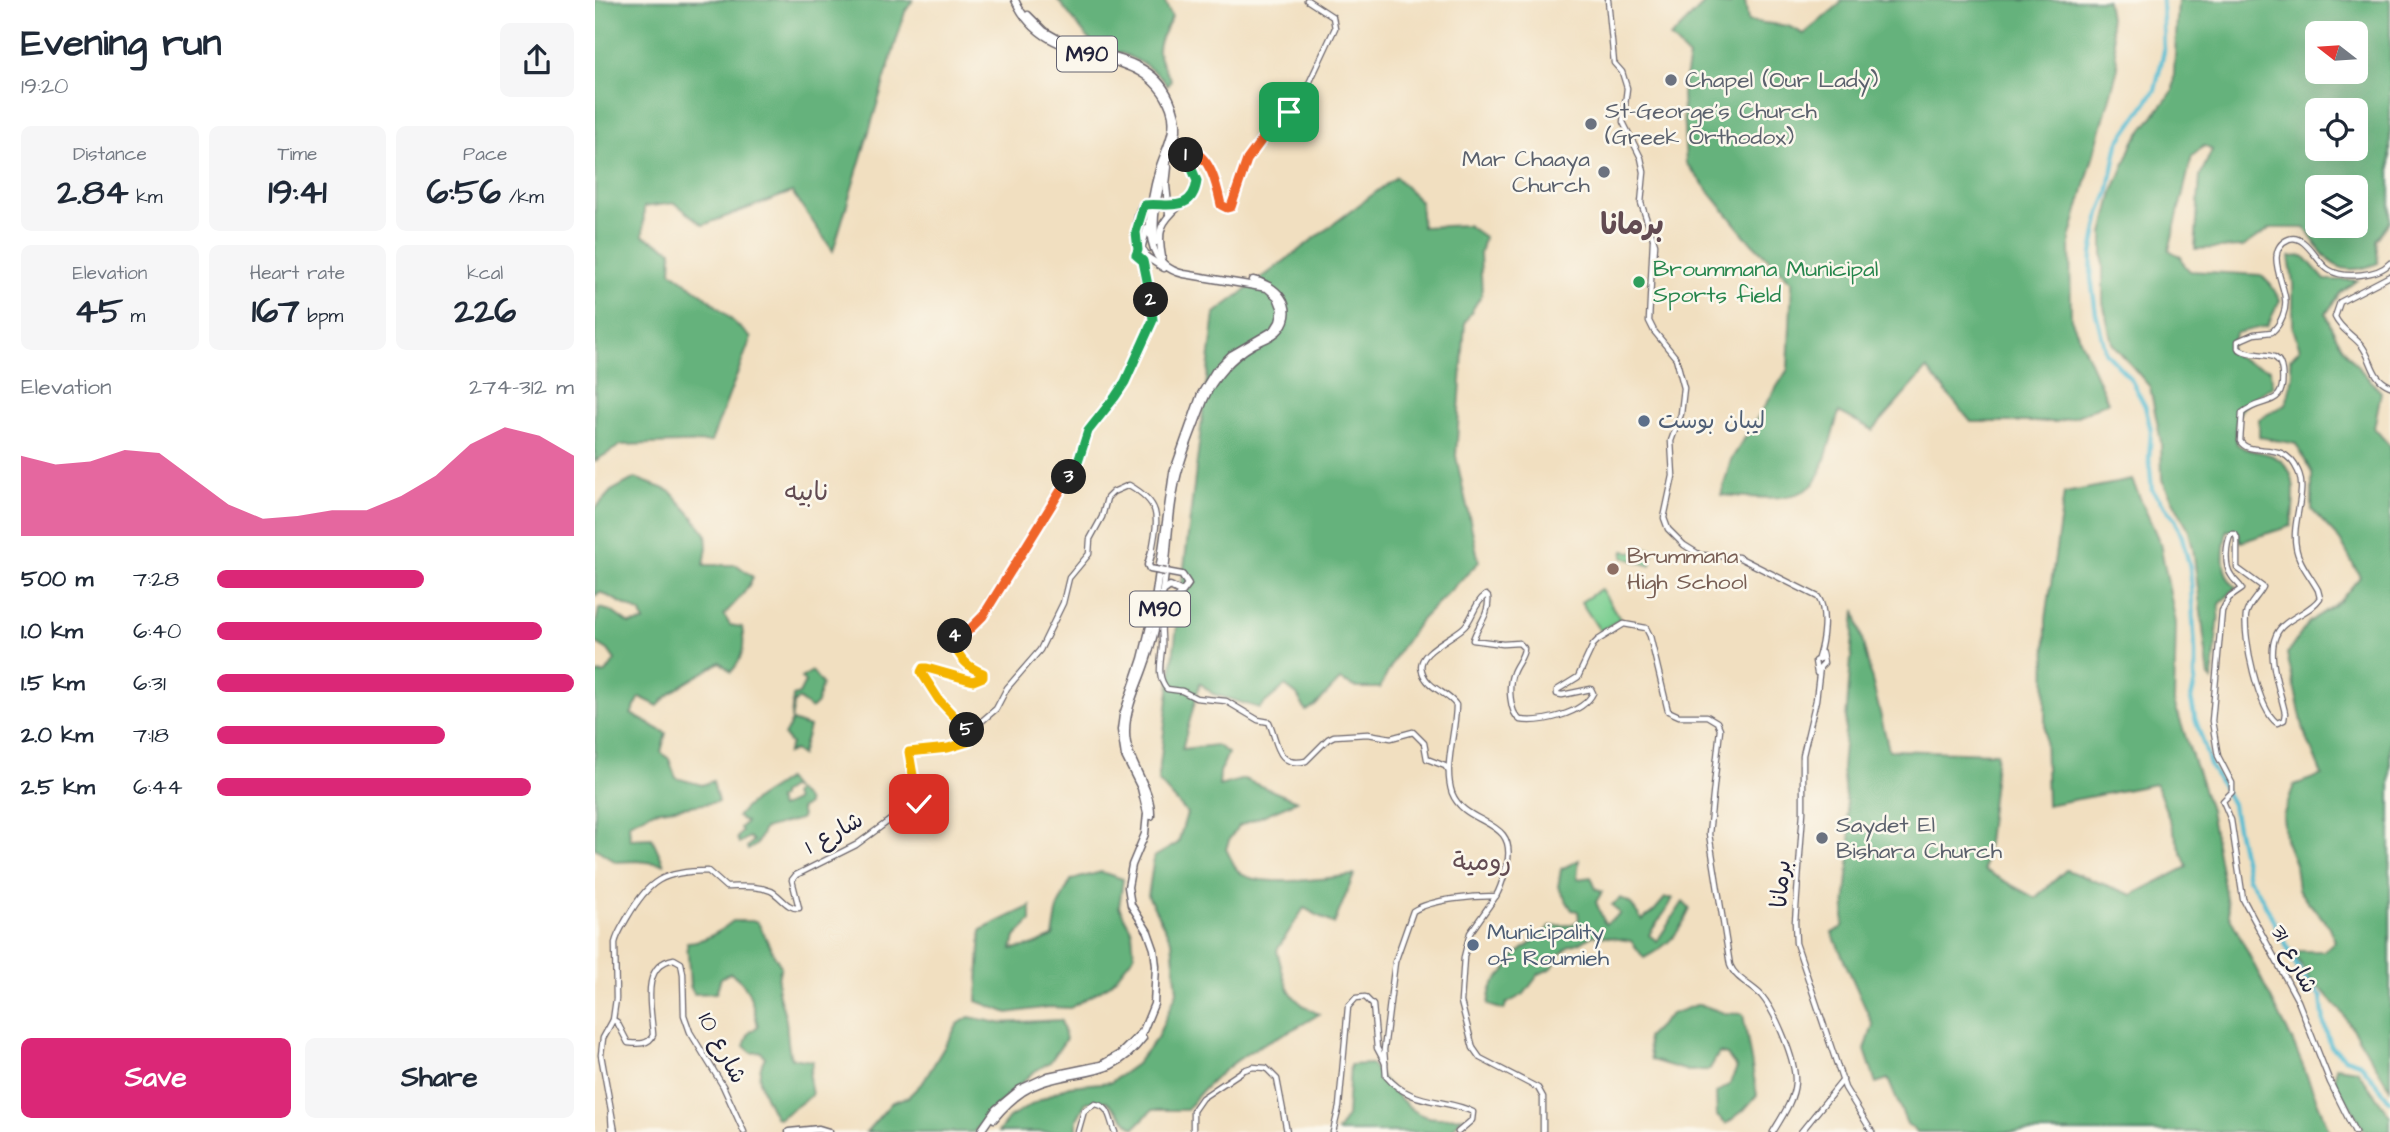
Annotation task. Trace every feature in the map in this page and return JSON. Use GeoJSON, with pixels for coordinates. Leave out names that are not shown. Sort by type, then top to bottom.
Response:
{"type":"FeatureCollection","features":[{"type":"Feature","properties":{"kind":"highway","name":"M90"},"geometry":{"type":"LineString","coordinates":[[983,1132],[1006,1105],[1030,1089],[1059,1078],[1101,1070],[1128,1054],[1144,1037],[1156,1012],[1159,953],[1151,929],[1135,905],[1132,887],[1152,812],[1149,796],[1129,751],[1126,731],[1129,710],[1156,624],[1170,535],[1169,516],[1178,469],[1209,390],[1233,359],[1279,330],[1286,311],[1281,295],[1267,283],[1183,270],[1170,265],[1162,257],[1156,246],[1154,226],[1161,180],[1177,131],[1167,97],[1155,83],[1135,69],[1071,50],[1047,38],[1024,16],[1017,0]]}},
{"type":"Feature","properties":{"kind":"highway","name":"M90"},"geometry":{"type":"LineString","coordinates":[[983,1132],[996,1109],[1020,1088],[1048,1076],[1101,1065],[1120,1054],[1137,1040],[1152,1012],[1156,984],[1155,957],[1148,932],[1131,905],[1128,887],[1132,865],[1145,834],[1147,813],[1141,788],[1125,756],[1121,730],[1123,715],[1149,633],[1158,552],[1173,473],[1205,386],[1215,371],[1237,350],[1274,330],[1282,310],[1275,294],[1261,286],[1172,271],[1162,264],[1153,249],[1151,219],[1158,171],[1172,129],[1172,108]]}},
{"type":"Feature","properties":{"kind":"highway"},"geometry":{"type":"LineString","coordinates":[[1168,158],[1163,206],[1169,214]]}},
{"type":"Feature","properties":{"kind":"highway"},"geometry":{"type":"LineString","coordinates":[[1162,257],[1160,231],[1163,221],[1180,205]]}},
{"type":"Feature","properties":{"kind":"highway"},"geometry":{"type":"LineString","coordinates":[[1140,249],[1151,219]]}},
{"type":"Feature","properties":{"kind":"highway"},"geometry":{"type":"LineString","coordinates":[[1144,257],[1172,271]]}},
{"type":"Feature","properties":{"kind":"highway"},"geometry":{"type":"LineString","coordinates":[[1167,572],[1172,548],[1170,535]]}},
{"type":"Feature","properties":{"kind":"highway"},"geometry":{"type":"LineString","coordinates":[[1158,552],[1148,565],[1150,569],[1186,579],[1188,586],[1182,592],[1170,586],[1162,591]]}},
{"type":"Feature","properties":{"kind":"highway"},"geometry":{"type":"LineString","coordinates":[[789,1132],[819,1129],[829,1132]]}},
{"type":"Feature","properties":{"kind":"street"},"geometry":{"type":"LineString","coordinates":[[1158,552],[1157,517],[1153,506],[1129,485],[1111,494],[1106,501],[1103,517],[1091,537],[1089,554],[1069,578],[1063,603],[1040,650],[1007,688],[993,710],[969,732],[939,700],[923,677],[921,670],[927,668],[973,681],[984,676],[963,661],[953,639],[971,629],[990,607],[1074,469],[1088,431],[1122,387],[1153,320],[1145,251],[1140,249],[1136,232],[1140,207],[1150,204],[1180,205],[1190,197],[1197,186],[1196,177],[1186,159],[1186,153],[1190,150],[1197,152],[1216,181],[1222,206],[1232,207],[1247,160],[1263,138],[1304,94],[1335,23],[1333,17],[1307,0]]}},
{"type":"Feature","properties":{"kind":"street","name":"برمانا"},"geometry":{"type":"LineString","coordinates":[[1608,0],[1613,63],[1622,72],[1626,84],[1623,122],[1641,158],[1644,172],[1641,203],[1655,254],[1649,321],[1676,358],[1684,388],[1683,406],[1671,441],[1673,476],[1665,514],[1666,525],[1684,545],[1700,555],[1738,556],[1821,601],[1823,616],[1820,659],[1823,665],[1818,666],[1818,684],[1803,755],[1802,839],[1795,929],[1800,959],[1843,1080],[1872,1132]]}},
{"type":"Feature","properties":{"kind":"street","name":"شارع 31"},"geometry":{"type":"LineString","coordinates":[[2355,1132],[2330,1082],[2298,1002],[2243,899],[2232,825],[2223,804],[2223,797],[2231,793],[2232,783],[2217,753],[2212,717],[2222,611],[2229,598],[2242,589],[2231,576],[2228,567],[2229,535],[2235,534],[2237,538],[2238,568],[2263,587],[2246,612],[2248,654],[2259,691],[2272,719],[2277,723],[2284,720],[2285,713],[2273,652],[2275,635],[2283,625],[2320,598],[2296,548],[2296,510],[2302,484],[2298,469],[2281,452],[2244,447],[2240,441],[2242,414],[2253,406],[2276,399],[2281,394],[2281,365],[2273,357],[2246,353],[2238,348],[2237,344],[2243,337],[2272,331],[2280,322],[2285,308],[2285,295],[2277,272],[2277,261],[2280,248],[2286,240],[2293,238],[2302,242],[2325,268],[2336,273],[2371,273],[2386,268],[2390,263]]}},
{"type":"Feature","properties":{"kind":"street"},"geometry":{"type":"LineString","coordinates":[[2390,276],[2340,302],[2335,317],[2344,331],[2361,345],[2378,379],[2390,386]]}},
{"type":"Feature","properties":{"kind":"street"},"geometry":{"type":"LineString","coordinates":[[1182,592],[1168,606],[1161,627],[1159,668],[1167,689],[1182,691],[1199,699],[1226,701],[1258,720],[1269,722],[1279,752],[1291,761],[1306,761],[1333,736],[1368,734],[1391,738],[1413,732],[1424,743],[1427,759],[1445,766],[1452,792],[1462,808],[1500,830],[1506,838],[1510,852],[1503,882],[1470,933],[1464,957],[1461,1002],[1478,1056],[1487,1064],[1533,1084],[1541,1093],[1544,1109],[1543,1132]]}},
{"type":"Feature","properties":{"kind":"street"},"geometry":{"type":"LineString","coordinates":[[1449,775],[1455,705],[1438,692],[1425,676],[1421,668],[1422,661],[1432,650],[1463,628],[1482,597],[1488,597],[1488,607],[1484,621],[1473,640],[1519,643],[1524,648],[1510,687],[1514,716],[1523,721],[1555,718],[1590,700],[1594,693],[1591,689],[1562,695],[1556,692],[1578,677],[1595,643],[1624,624],[1643,626],[1648,632],[1668,711],[1679,716],[1707,716],[1717,722],[1720,729],[1709,834],[1730,965],[1770,1008],[1794,1070],[1794,1091],[1773,1132]]}},
{"type":"Feature","properties":{"kind":"street","name":"شارع 1"},"geometry":{"type":"LineString","coordinates":[[613,1020],[616,999],[616,936],[637,901],[662,878],[683,871],[708,871],[726,887],[752,886],[771,891],[792,908],[799,908],[792,880],[796,875],[856,845],[901,812],[925,801],[914,781],[909,752],[965,744],[972,739],[969,732]]}},
{"type":"Feature","properties":{"kind":"street"},"geometry":{"type":"LineString","coordinates":[[1458,1132],[1472,1120],[1473,1112],[1410,1094],[1388,1079],[1384,1050],[1395,962],[1413,911],[1423,906],[1466,898],[1496,896]]}},
{"type":"Feature","properties":{"kind":"street","name":"شارع 10"},"geometry":{"type":"LineString","coordinates":[[613,1020],[617,1022],[628,1042],[644,1043],[651,1040],[652,977],[662,963],[670,959],[677,960],[683,968],[684,1015],[690,1032],[707,1064],[723,1086],[744,1132]]}},
{"type":"Feature","properties":{"kind":"street"},"geometry":{"type":"LineString","coordinates":[[1333,1132],[1340,1094],[1348,1010],[1351,1001],[1356,998],[1365,997],[1373,1005],[1378,1054],[1387,1068]]}},
{"type":"Feature","properties":{"kind":"street"},"geometry":{"type":"LineString","coordinates":[[613,1020],[603,1038],[601,1055],[612,1111],[613,1132]]}},
{"type":"Feature","properties":{"kind":"street"},"geometry":{"type":"LineString","coordinates":[[1378,1054],[1384,1050]]}},
{"type":"Feature","properties":{"kind":"street"},"geometry":{"type":"LineString","coordinates":[[1193,1132],[1193,1111],[1202,1098],[1244,1070],[1254,1067],[1266,1068],[1277,1079],[1287,1132]]}},
{"type":"Feature","properties":{"kind":"street"},"geometry":{"type":"LineString","coordinates":[[1801,1132],[1843,1080]]}},
{"type":"Feature","properties":{"kind":"street"},"geometry":{"type":"LineString","coordinates":[[1078,1132],[1084,1111],[1095,1104],[1104,1106],[1108,1111],[1115,1132]]}},
{"type":"Feature","properties":{"kind":"green space"},"geometry":{"type":"Polygon","coordinates":[[[595,0],[913,0],[905,12],[833,251],[792,192],[703,225],[675,203],[644,207],[643,236],[672,250],[671,271],[709,299],[751,338],[711,442],[621,445],[595,461],[595,0]]]}},
{"type":"Feature","properties":{"kind":"green space"},"geometry":{"type":"Polygon","coordinates":[[[1058,0],[1164,0],[1172,17],[1158,49],[1171,80],[1167,86],[1162,78],[1144,64],[1124,54],[1095,47],[1058,0]]]}},
{"type":"Feature","properties":{"kind":"green space"},"geometry":{"type":"Polygon","coordinates":[[[1731,0],[1745,0],[1748,21],[1788,26],[1804,34],[1841,3],[1840,0],[2107,0],[2118,68],[2070,239],[2071,319],[2108,402],[2056,422],[1971,422],[1927,369],[1873,430],[1839,412],[1822,467],[1816,481],[1808,489],[1798,494],[1772,498],[1721,495],[1731,460],[1788,369],[1792,282],[1745,236],[1686,163],[1682,94],[1689,57],[1670,38],[1706,2],[1730,5],[1731,0]]]}},
{"type":"Feature","properties":{"kind":"green space"},"geometry":{"type":"Polygon","coordinates":[[[2178,0],[2390,0],[2390,221],[2376,240],[2378,263],[2364,268],[2342,268],[2326,257],[2312,238],[2368,238],[2368,175],[2305,175],[2305,228],[2271,228],[2243,247],[2195,249],[2200,176],[2212,150],[2204,146],[2192,156],[2169,250],[2181,257],[2190,271],[2261,275],[2280,300],[2267,326],[2236,333],[2228,352],[2249,363],[2270,369],[2273,386],[2248,402],[2238,415],[2235,432],[2237,444],[2273,456],[2282,462],[2292,477],[2294,486],[2291,526],[2241,542],[2238,532],[2227,530],[2225,568],[2236,587],[2220,604],[2212,681],[2209,677],[2193,548],[2188,528],[2162,480],[2161,442],[2150,387],[2112,343],[2103,302],[2103,234],[2113,192],[2134,141],[2173,91],[2178,0]]]}},
{"type":"Feature","properties":{"kind":"green space"},"geometry":{"type":"Polygon","coordinates":[[[1396,177],[1420,201],[1422,227],[1467,225],[1484,237],[1480,254],[1482,294],[1465,322],[1456,456],[1479,562],[1421,620],[1398,652],[1380,688],[1357,688],[1340,680],[1315,706],[1306,711],[1297,695],[1285,686],[1259,708],[1213,694],[1200,683],[1182,749],[1216,745],[1228,753],[1220,772],[1219,786],[1244,779],[1297,801],[1239,826],[1226,849],[1240,873],[1249,878],[1278,881],[1354,875],[1334,924],[1304,908],[1277,950],[1285,981],[1293,996],[1308,1009],[1319,1014],[1236,1061],[1203,1090],[1187,1110],[1152,1110],[1134,1128],[1107,1101],[1086,1102],[1077,1119],[1077,1132],[998,1132],[1009,1118],[1040,1100],[1069,1086],[1111,1082],[1136,1064],[1157,1038],[1177,992],[1172,942],[1148,896],[1154,857],[1178,843],[1187,813],[1158,781],[1215,313],[1396,177]]]}},
{"type":"Feature","properties":{"kind":"green space"},"geometry":{"type":"Polygon","coordinates":[[[2304,256],[2325,280],[2357,280],[2340,293],[2326,314],[2342,346],[2381,392],[2374,428],[2390,446],[2390,1088],[2341,1011],[2311,982],[2296,957],[2298,951],[2324,951],[2335,941],[2328,925],[2298,890],[2295,864],[2285,839],[2283,816],[2294,785],[2322,775],[2304,731],[2287,654],[2309,622],[2340,601],[2360,577],[2340,540],[2312,510],[2312,473],[2296,444],[2259,437],[2259,419],[2286,404],[2293,376],[2290,359],[2300,349],[2293,328],[2293,283],[2289,257],[2304,256]]]}},
{"type":"Feature","properties":{"kind":"green space"},"geometry":{"type":"Polygon","coordinates":[[[635,478],[670,491],[688,511],[706,534],[704,565],[737,565],[753,577],[744,593],[724,615],[730,625],[742,627],[743,634],[741,656],[731,672],[720,662],[679,687],[658,706],[640,697],[631,714],[666,733],[661,752],[669,759],[676,778],[702,785],[713,781],[718,802],[654,811],[629,823],[630,839],[652,838],[664,864],[616,862],[595,848],[595,674],[606,673],[615,660],[608,650],[595,642],[599,608],[611,611],[629,624],[644,622],[641,613],[600,592],[595,596],[595,509],[611,491],[635,478]]]}},
{"type":"Feature","properties":{"kind":"green space"},"geometry":{"type":"Polygon","coordinates":[[[2132,480],[2160,543],[2176,623],[2174,702],[2210,810],[2229,915],[2293,1042],[2330,1132],[1917,1132],[1907,1124],[1888,1079],[1876,1083],[1865,1050],[1873,1025],[1832,933],[1843,927],[1851,845],[1842,769],[1855,610],[1889,750],[1997,753],[1984,870],[2035,898],[2066,870],[2132,895],[2187,867],[2156,784],[2047,805],[2045,731],[2046,619],[2064,493],[2132,480]]]}},
{"type":"Feature","properties":{"kind":"green space"},"geometry":{"type":"Polygon","coordinates":[[[1639,546],[1653,550],[1651,566],[1623,557],[1624,551],[1636,553],[1639,546]]]}},
{"type":"Feature","properties":{"kind":"green space"},"geometry":{"type":"Polygon","coordinates":[[[1601,589],[1620,619],[1600,631],[1581,602],[1601,589]]]}},
{"type":"Feature","properties":{"kind":"green space"},"geometry":{"type":"Polygon","coordinates":[[[812,671],[822,684],[817,703],[811,709],[798,699],[794,704],[791,720],[793,696],[799,694],[805,682],[801,678],[812,671]]]}},
{"type":"Feature","properties":{"kind":"green space"},"geometry":{"type":"Polygon","coordinates":[[[792,721],[809,727],[801,755],[794,750],[787,753],[791,744],[784,736],[792,721]]]}},
{"type":"Feature","properties":{"kind":"green space"},"geometry":{"type":"Polygon","coordinates":[[[786,779],[794,789],[790,788],[781,794],[777,800],[780,808],[795,801],[793,794],[797,791],[807,805],[800,809],[802,816],[800,819],[764,829],[756,845],[748,850],[747,847],[753,841],[749,837],[739,843],[737,838],[742,831],[740,828],[746,822],[737,817],[754,800],[786,779]]]}},
{"type":"Feature","properties":{"kind":"green space"},"geometry":{"type":"Polygon","coordinates":[[[1579,860],[1577,879],[1591,877],[1596,889],[1602,892],[1596,902],[1605,924],[1620,914],[1612,905],[1621,898],[1631,904],[1642,920],[1665,898],[1673,898],[1649,935],[1657,941],[1683,902],[1690,909],[1681,926],[1666,944],[1644,958],[1631,941],[1594,935],[1569,946],[1552,968],[1539,974],[1524,994],[1506,1004],[1504,1010],[1488,1005],[1493,985],[1515,956],[1550,926],[1572,925],[1579,920],[1578,911],[1572,910],[1558,887],[1561,869],[1579,860]]]}},
{"type":"Feature","properties":{"kind":"green space"},"geometry":{"type":"Polygon","coordinates":[[[1101,872],[1123,879],[1119,907],[1132,931],[1134,955],[1111,984],[1070,1008],[1049,1007],[1008,1013],[977,1001],[981,930],[1031,906],[1031,921],[1015,937],[1012,949],[1031,946],[1053,937],[1058,906],[1071,880],[1101,872]]]}},
{"type":"Feature","properties":{"kind":"green space"},"geometry":{"type":"Polygon","coordinates":[[[733,921],[757,921],[781,966],[778,986],[791,1058],[813,1061],[809,1077],[812,1095],[780,1118],[775,1117],[761,1087],[761,1065],[765,1057],[761,1052],[752,1053],[744,1046],[749,1033],[758,1026],[752,1003],[742,983],[730,973],[721,978],[716,993],[694,994],[690,986],[687,942],[706,938],[733,921]]]}},
{"type":"Feature","properties":{"kind":"green space"},"geometry":{"type":"Polygon","coordinates":[[[1699,1004],[1724,1013],[1743,1014],[1757,1095],[1726,1124],[1717,1116],[1716,1093],[1729,1085],[1737,1068],[1727,1055],[1719,1053],[1709,1070],[1688,1071],[1651,1060],[1647,1038],[1671,1014],[1699,1004]]]}},
{"type":"Feature","properties":{"kind":"green space"},"geometry":{"type":"Polygon","coordinates":[[[969,1017],[999,1023],[1061,1020],[1066,1039],[1050,1062],[1032,1073],[974,1132],[866,1132],[892,1102],[908,1097],[924,1081],[958,1024],[969,1017]]]}},
{"type":"Feature","properties":{"kind":"green space"},"geometry":{"type":"Polygon","coordinates":[[[1371,1064],[1395,1093],[1417,1113],[1433,1118],[1463,1117],[1450,1132],[1337,1132],[1347,1116],[1350,1065],[1371,1064]]]}},
{"type":"Feature","properties":{"kind":"green space"},"geometry":{"type":"Polygon","coordinates":[[[2336,1067],[2357,1070],[2390,1116],[2390,1132],[2365,1132],[2335,1083],[2336,1067]]]}},
{"type":"Feature","properties":{"kind":"waterway"},"geometry":{"type":"LineString","coordinates":[[2162,0],[2164,51],[2155,90],[2118,143],[2108,194],[2100,213],[2092,254],[2091,278],[2096,313],[2106,353],[2130,378],[2145,406],[2151,431],[2149,459],[2152,490],[2175,519],[2182,537],[2190,568],[2195,652],[2195,682],[2191,699],[2211,767],[2232,804],[2248,878],[2261,896],[2302,976],[2321,996],[2324,1024],[2331,1046],[2345,1058],[2360,1063],[2390,1101]]}},
{"type":"Feature","properties":{"kind":"place","name":"Chapel (Our Lady)"},"geometry":{"type":"Point","coordinates":[1671,80]}},
{"type":"Feature","properties":{"kind":"place","name":"St-George's Church (Greek Orthodox)"},"geometry":{"type":"Point","coordinates":[1591,124]}},
{"type":"Feature","properties":{"kind":"place","name":"Mar Chaaya Church"},"geometry":{"type":"Point","coordinates":[1604,172]}},
{"type":"Feature","properties":{"kind":"place","name":"Broummana Municipal Sports field"},"geometry":{"type":"Point","coordinates":[1639,282]}},
{"type":"Feature","properties":{"kind":"place","name":"ليبان بوست"},"geometry":{"type":"Point","coordinates":[1644,421]}},
{"type":"Feature","properties":{"kind":"place","name":"Brummana High School"},"geometry":{"type":"Point","coordinates":[1613,569]}},
{"type":"Feature","properties":{"kind":"place","name":"Saydet El Bishara Church"},"geometry":{"type":"Point","coordinates":[1822,838]}},
{"type":"Feature","properties":{"kind":"place","name":"Municipality of Roumieh"},"geometry":{"type":"Point","coordinates":[1473,945]}},
{"type":"Feature","properties":{"kind":"district","name":"برمانا"},"geometry":{"type":"Point","coordinates":[1632,225]}},
{"type":"Feature","properties":{"kind":"district","name":"نابيه"},"geometry":{"type":"Point","coordinates":[806,492]}},
{"type":"Feature","properties":{"kind":"district","name":"رومية"},"geometry":{"type":"Point","coordinates":[1482,862]}},
{"type":"Feature","properties":{"kind":"route"},"geometry":{"type":"LineString","coordinates":[[919,804],[926,799],[915,785],[909,752],[956,746],[968,742],[972,737],[939,700],[921,670],[927,668],[973,681],[984,676],[985,674],[969,667],[963,661],[953,639],[966,633],[983,616],[1037,531],[1074,469],[1088,431],[1122,387],[1153,320],[1145,266],[1142,259],[1136,255],[1136,232],[1142,208],[1147,204],[1160,207],[1180,205],[1192,194],[1197,181],[1185,155],[1190,150],[1197,152],[1216,181],[1222,206],[1231,207],[1247,160],[1263,138],[1289,112]]}}]}
